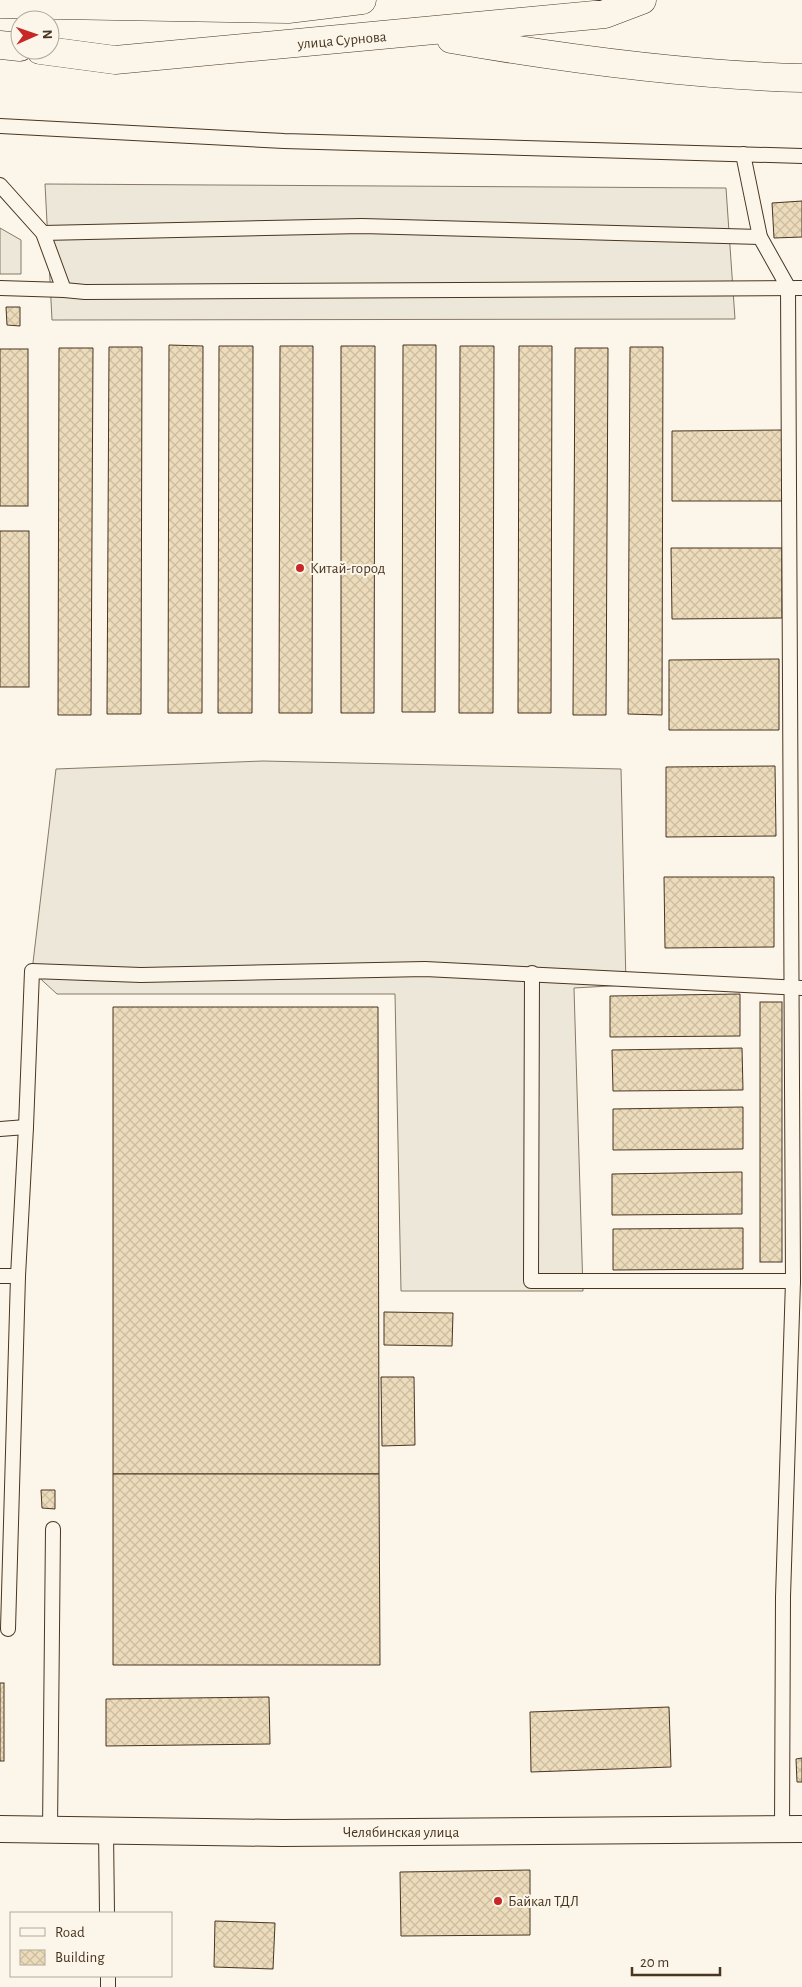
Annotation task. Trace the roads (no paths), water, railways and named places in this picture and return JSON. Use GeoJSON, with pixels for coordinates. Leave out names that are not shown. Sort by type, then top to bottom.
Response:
{"type":"FeatureCollection","features":[{"type":"Feature","properties":{"kind":"main road"},"geometry":{"type":"LineString","coordinates":[[260,0],[288,9]]}},
{"type":"Feature","properties":{"kind":"main road"},"geometry":{"type":"LineString","coordinates":[[0,4],[288,9],[362,0]]}},
{"type":"Feature","properties":{"kind":"main road","name":"улица Сурнова"},"geometry":{"type":"LineString","coordinates":[[60,53],[115,60],[415,34],[605,14],[642,0]]}},
{"type":"Feature","properties":{"kind":"main road"},"geometry":{"type":"LineString","coordinates":[[415,34],[542,54],[743,76],[802,78]]}},
{"type":"Feature","properties":{"kind":"street","name":"Челябинская улица"},"geometry":{"type":"LineString","coordinates":[[0,1830],[292,1833],[792,1829]]}},
{"type":"Feature","properties":{"kind":"lane"},"geometry":{"type":"LineString","coordinates":[[0,126],[284,141],[802,156]]}},
{"type":"Feature","properties":{"kind":"lane"},"geometry":{"type":"LineString","coordinates":[[743,154],[760,237],[795,288],[796,987],[794,1281],[797,1340],[783,1597],[792,1829]]}},
{"type":"Feature","properties":{"kind":"lane"},"geometry":{"type":"LineString","coordinates":[[0,185],[43,233],[64,290]]}},
{"type":"Feature","properties":{"kind":"lane"},"geometry":{"type":"LineString","coordinates":[[43,233],[362,226],[760,237]]}},
{"type":"Feature","properties":{"kind":"lane"},"geometry":{"type":"LineString","coordinates":[[0,288],[85,292],[795,288]]}},
{"type":"Feature","properties":{"kind":"lane"},"geometry":{"type":"LineString","coordinates":[[8,1630],[18,1276],[32,971],[141,975],[425,968],[796,987]]}},
{"type":"Feature","properties":{"kind":"lane"},"geometry":{"type":"LineString","coordinates":[[532,973],[531,1281],[794,1281]]}},
{"type":"Feature","properties":{"kind":"lane"},"geometry":{"type":"LineString","coordinates":[[0,1129],[26,1127]]}},
{"type":"Feature","properties":{"kind":"lane"},"geometry":{"type":"LineString","coordinates":[[0,1276],[18,1276]]}},
{"type":"Feature","properties":{"kind":"lane"},"geometry":{"type":"LineString","coordinates":[[50,1830],[54,1529]]}},
{"type":"Feature","properties":{"kind":"lane"},"geometry":{"type":"LineString","coordinates":[[106,1831],[107,1912]]}},
{"type":"Feature","properties":{"kind":"place","name":"Китай-город"},"geometry":{"type":"Point","coordinates":[300,568]}},
{"type":"Feature","properties":{"kind":"place","name":"Байкал ТДЛ"},"geometry":{"type":"Point","coordinates":[498,1901]}}]}
